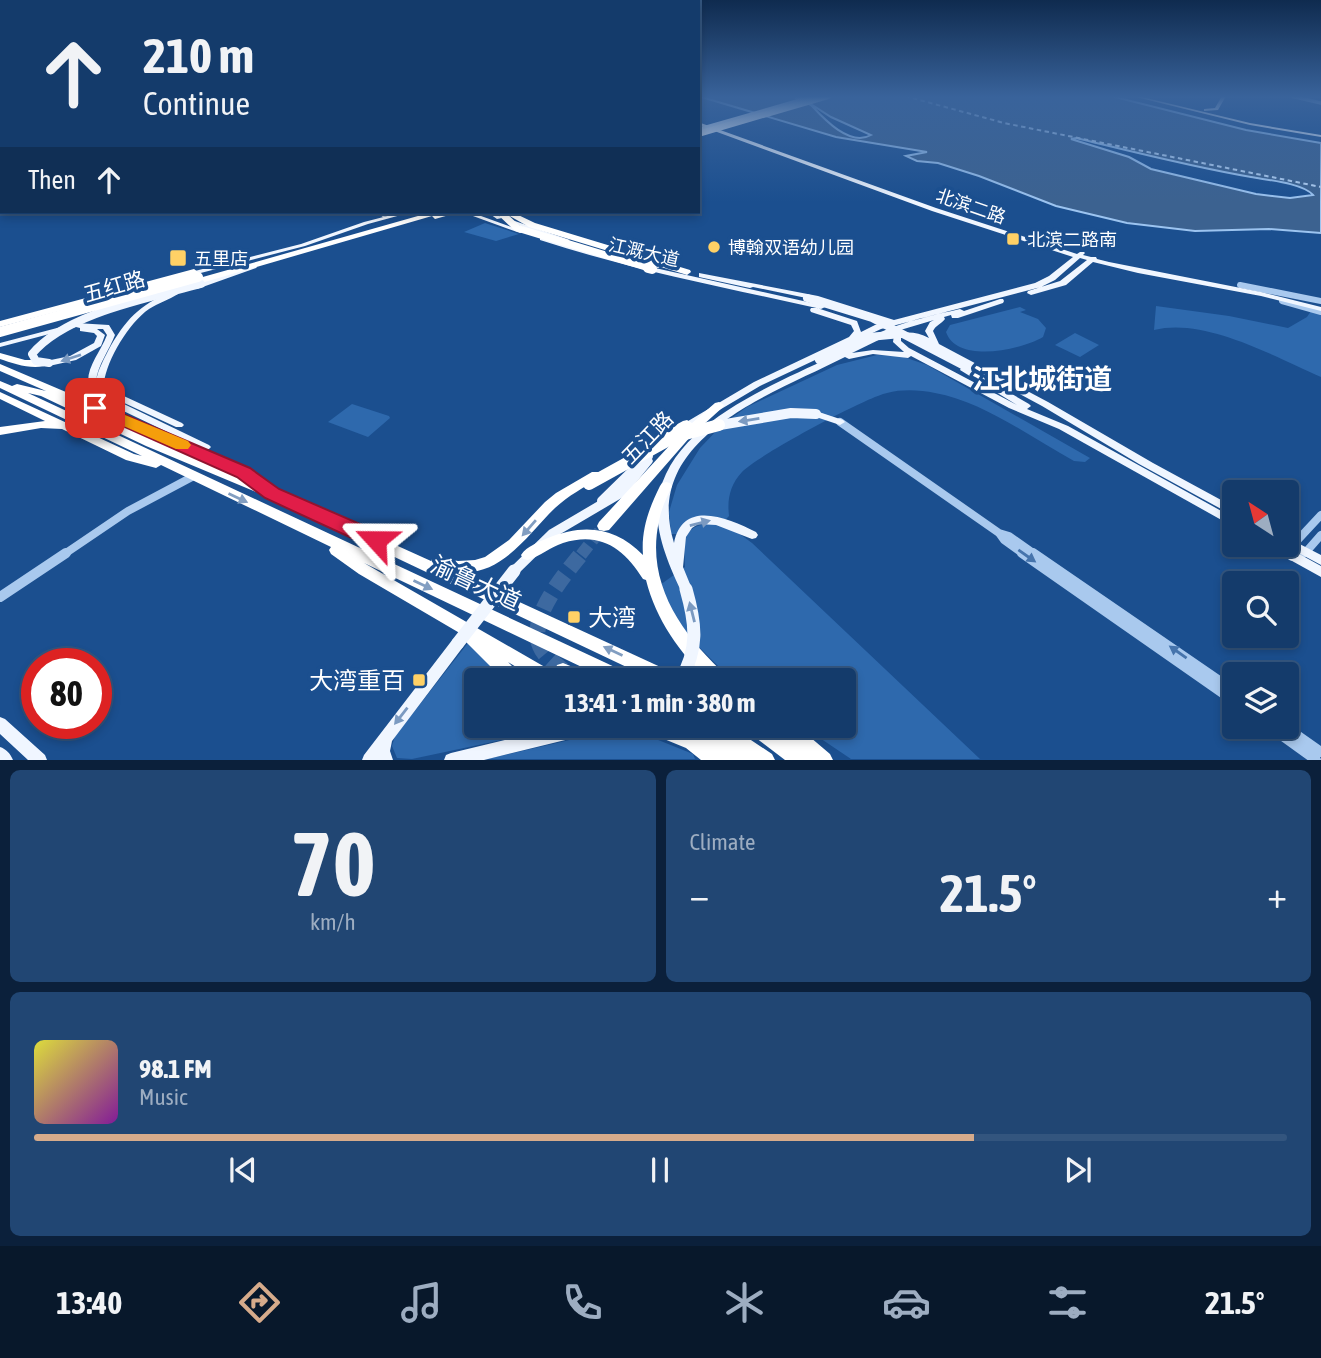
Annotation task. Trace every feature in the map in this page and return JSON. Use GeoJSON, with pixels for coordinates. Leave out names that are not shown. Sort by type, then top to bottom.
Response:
{"type":"FeatureCollection","features":[{"type":"Feature","properties":{"kind":"highway","name":"五红路"},"geometry":{"type":"LineString","coordinates":[[0,331],[429,214]]}},
{"type":"Feature","properties":{"kind":"highway"},"geometry":{"type":"LineString","coordinates":[[233,274],[320,250],[430,214]]}},
{"type":"Feature","properties":{"kind":"highway"},"geometry":{"type":"LineString","coordinates":[[511,214],[532,225],[687,275]]}},
{"type":"Feature","properties":{"kind":"highway"},"geometry":{"type":"LineString","coordinates":[[499,215],[517,228],[652,269],[687,275]]}},
{"type":"Feature","properties":{"kind":"highway"},"geometry":{"type":"LineString","coordinates":[[274,257],[308,243]]}},
{"type":"Feature","properties":{"kind":"highway"},"geometry":{"type":"LineString","coordinates":[[236,263],[320,250]]}},
{"type":"Feature","properties":{"kind":"highway","name":"五红路"},"geometry":{"type":"LineString","coordinates":[[0,331],[198,278]]}},
{"type":"Feature","properties":{"kind":"highway"},"geometry":{"type":"LineString","coordinates":[[0,356],[24,363],[49,363]]}},
{"type":"Feature","properties":{"kind":"highway"},"geometry":{"type":"LineString","coordinates":[[0,367],[150,421]]}},
{"type":"Feature","properties":{"kind":"highway"},"geometry":{"type":"LineString","coordinates":[[0,384],[140,450]]}},
{"type":"Feature","properties":{"kind":"highway"},"geometry":{"type":"LineString","coordinates":[[0,395],[71,429]]}},
{"type":"Feature","properties":{"kind":"highway"},"geometry":{"type":"LineString","coordinates":[[604,526],[687,433],[723,403]]}},
{"type":"Feature","properties":{"kind":"highway","name":"渝鲁大道"},"geometry":{"type":"LineString","coordinates":[[150,421],[243,472],[272,494],[413,557],[647,668]]}},
{"type":"Feature","properties":{"kind":"highway"},"geometry":{"type":"LineString","coordinates":[[0,431],[41,424],[71,429],[272,494]]}},
{"type":"Feature","properties":{"kind":"highway"},"geometry":{"type":"LineString","coordinates":[[413,557],[463,568],[495,561],[509,551],[547,509],[579,484],[687,424]]}},
{"type":"Feature","properties":{"kind":"highway"},"geometry":{"type":"LineString","coordinates":[[547,509],[674,437],[719,425]]}},
{"type":"Feature","properties":{"kind":"highway","name":"渝鲁大道"},"geometry":{"type":"LineString","coordinates":[[140,450],[192,477],[600,668]]}},
{"type":"Feature","properties":{"kind":"highway"},"geometry":{"type":"LineString","coordinates":[[653,584],[649,552],[651,525],[666,486]]}},
{"type":"Feature","properties":{"kind":"highway"},"geometry":{"type":"LineString","coordinates":[[528,555],[561,538],[583,534],[604,536],[631,551],[653,584],[679,636],[709,668]]}},
{"type":"Feature","properties":{"kind":"highway"},"geometry":{"type":"LineString","coordinates":[[317,536],[364,570],[455,622],[545,668]]}},
{"type":"Feature","properties":{"kind":"highway"},"geometry":{"type":"LineString","coordinates":[[455,622],[503,668]]}},
{"type":"Feature","properties":{"kind":"highway"},"geometry":{"type":"LineString","coordinates":[[682,738],[717,760]]}},
{"type":"Feature","properties":{"kind":"highway"},"geometry":{"type":"LineString","coordinates":[[706,738],[740,760]]}},
{"type":"Feature","properties":{"kind":"highway"},"geometry":{"type":"LineString","coordinates":[[732,738],[766,760]]}},
{"type":"Feature","properties":{"kind":"highway"},"geometry":{"type":"LineString","coordinates":[[771,738],[801,760]]}},
{"type":"Feature","properties":{"kind":"highway"},"geometry":{"type":"LineString","coordinates":[[797,738],[824,760]]}},
{"type":"Feature","properties":{"kind":"main road","name":"北滨二路"},"geometry":{"type":"LineString","coordinates":[[724,131],[993,229],[1080,255],[1241,287],[1321,307]]}},
{"type":"Feature","properties":{"kind":"main road"},"geometry":{"type":"LineString","coordinates":[[1298,131],[1321,135]]}},
{"type":"Feature","properties":{"kind":"main road"},"geometry":{"type":"LineString","coordinates":[[1303,131],[1321,135]]}},
{"type":"Feature","properties":{"kind":"main road"},"geometry":{"type":"LineString","coordinates":[[25,339],[72,330],[96,331],[101,335],[100,340],[82,354],[49,363],[36,361],[32,354],[38,344],[51,335],[114,310],[236,263],[401,214]]}},
{"type":"Feature","properties":{"kind":"main road","name":"江溉大道"},"geometry":{"type":"LineString","coordinates":[[471,214],[598,258],[807,298],[853,311],[913,337],[966,369]]}},
{"type":"Feature","properties":{"kind":"main road","name":"江溉大道"},"geometry":{"type":"LineString","coordinates":[[499,215],[611,254],[687,275]]}},
{"type":"Feature","properties":{"kind":"main road","name":"五江路"},"geometry":{"type":"LineString","coordinates":[[688,668],[694,657],[696,642],[693,613],[666,540],[661,517],[666,486],[686,453],[713,425],[746,403],[892,326],[928,312],[1031,288],[1052,278],[1080,255]]}},
{"type":"Feature","properties":{"kind":"main road"},"geometry":{"type":"LineString","coordinates":[[150,421],[104,390],[100,384],[102,372],[120,335],[135,315],[198,278],[233,274],[274,257]]}},
{"type":"Feature","properties":{"kind":"main road","name":"五江路"},"geometry":{"type":"LineString","coordinates":[[369,760],[528,555],[567,525],[621,493],[661,446],[687,424],[723,403],[878,327],[902,326],[1063,283],[1094,258]]}},
{"type":"Feature","properties":{"kind":"main road"},"geometry":{"type":"LineString","coordinates":[[1070,264],[1079,264],[1083,268]]}},
{"type":"Feature","properties":{"kind":"main road"},"geometry":{"type":"LineString","coordinates":[[734,285],[817,298],[873,315],[892,326]]}},
{"type":"Feature","properties":{"kind":"main road"},"geometry":{"type":"LineString","coordinates":[[734,285],[878,327]]}},
{"type":"Feature","properties":{"kind":"main road","name":"江溉大道"},"geometry":{"type":"LineString","coordinates":[[734,285],[821,307],[893,333],[966,369]]}},
{"type":"Feature","properties":{"kind":"main road"},"geometry":{"type":"LineString","coordinates":[[945,350],[932,341],[929,331],[933,324],[1000,301]]}},
{"type":"Feature","properties":{"kind":"main road"},"geometry":{"type":"LineString","coordinates":[[873,315],[898,316],[928,312]]}},
{"type":"Feature","properties":{"kind":"main road"},"geometry":{"type":"LineString","coordinates":[[841,317],[857,326],[858,331],[852,338]]}},
{"type":"Feature","properties":{"kind":"main road"},"geometry":{"type":"LineString","coordinates":[[0,347],[89,324],[106,327],[111,335],[91,377],[91,389],[101,398],[150,421],[179,425]]}},
{"type":"Feature","properties":{"kind":"main road"},"geometry":{"type":"LineString","coordinates":[[723,403],[822,362],[879,333],[913,337]]}},
{"type":"Feature","properties":{"kind":"main road"},"geometry":{"type":"LineString","coordinates":[[1065,428],[1012,406],[901,347],[897,337],[914,335],[945,350],[1149,465]]}},
{"type":"Feature","properties":{"kind":"main road"},"geometry":{"type":"LineString","coordinates":[[822,362],[873,352],[901,353],[925,359]]}},
{"type":"Feature","properties":{"kind":"main road"},"geometry":{"type":"LineString","coordinates":[[966,369],[1222,516]]}},
{"type":"Feature","properties":{"kind":"main road"},"geometry":{"type":"LineString","coordinates":[[966,369],[1222,505]]}},
{"type":"Feature","properties":{"kind":"main road"},"geometry":{"type":"LineString","coordinates":[[567,525],[602,501],[655,450],[690,433],[719,425],[791,413],[816,414],[840,422]]}},
{"type":"Feature","properties":{"kind":"main road"},"geometry":{"type":"LineString","coordinates":[[678,567],[682,534],[691,524],[708,520],[720,521],[752,535]]}},
{"type":"Feature","properties":{"kind":"main road"},"geometry":{"type":"LineString","coordinates":[[1299,550],[1321,560]]}},
{"type":"Feature","properties":{"kind":"main road"},"geometry":{"type":"LineString","coordinates":[[1299,554],[1321,572]]}},
{"type":"Feature","properties":{"kind":"main road"},"geometry":{"type":"LineString","coordinates":[[0,724],[40,760]]}},
{"type":"Feature","properties":{"kind":"main road"},"geometry":{"type":"LineString","coordinates":[[386,736],[382,752],[386,760]]}},
{"type":"Feature","properties":{"kind":"main road"},"geometry":{"type":"LineString","coordinates":[[451,760],[544,738]]}},
{"type":"Feature","properties":{"kind":"main road"},"geometry":{"type":"LineString","coordinates":[[0,754],[6,760]]}},
{"type":"Feature","properties":{"kind":"street"},"geometry":{"type":"LineString","coordinates":[[840,422],[1222,683]]}},
{"type":"Feature","properties":{"kind":"street"},"geometry":{"type":"LineString","coordinates":[[0,597],[128,511],[192,477]]}},
{"type":"Feature","properties":{"kind":"street"},"geometry":{"type":"LineString","coordinates":[[1299,538],[1321,514]]}},
{"type":"Feature","properties":{"kind":"street"},"geometry":{"type":"LineString","coordinates":[[999,533],[1004,540],[1222,693]]}},
{"type":"Feature","properties":{"kind":"street"},"geometry":{"type":"LineString","coordinates":[[1306,552],[1321,535]]}},
{"type":"Feature","properties":{"kind":"street"},"geometry":{"type":"LineString","coordinates":[[1299,737],[1321,752]]}},
{"type":"Feature","properties":{"kind":"street"},"geometry":{"type":"LineString","coordinates":[[1287,739],[1316,760]]}},
{"type":"Feature","properties":{"kind":"shaded area"},"geometry":{"type":"Polygon","coordinates":[[[817,131],[840,131],[863,138],[871,135],[863,131],[1254,131],[1321,143],[1321,233],[1269,229],[1195,231],[1127,223],[1056,206],[979,176],[906,156],[927,152],[817,131]],[[1071,139],[1129,157],[1151,169],[1256,194],[1290,198],[1313,195],[1284,183],[1071,139]]]}},
{"type":"Feature","properties":{"kind":"shaded area"},"geometry":{"type":"Polygon","coordinates":[[[485,223],[519,234],[496,241],[464,232],[485,223]]]}},
{"type":"Feature","properties":{"kind":"shaded area"},"geometry":{"type":"Polygon","coordinates":[[[1156,306],[1229,316],[1288,328],[1307,317],[1311,311],[1321,314],[1321,377],[1217,334],[1174,327],[1154,330],[1156,306]]]}},
{"type":"Feature","properties":{"kind":"shaded area"},"geometry":{"type":"Polygon","coordinates":[[[1020,307],[1026,310],[1020,312],[1038,319],[1046,328],[1043,337],[1006,350],[976,351],[952,342],[946,332],[950,325],[1020,307]]]}},
{"type":"Feature","properties":{"kind":"shaded area"},"geometry":{"type":"Polygon","coordinates":[[[1075,333],[1099,345],[1080,357],[1055,345],[1075,333]]]}},
{"type":"Feature","properties":{"kind":"shaded area"},"geometry":{"type":"Polygon","coordinates":[[[877,355],[901,356],[927,365],[1090,458],[1085,462],[1074,461],[971,404],[923,391],[893,392],[875,397],[835,416],[752,464],[742,472],[732,487],[729,516],[726,519],[710,517],[680,529],[677,534],[671,534],[669,512],[677,485],[700,448],[722,425],[747,407],[837,365],[877,355]]]}},
{"type":"Feature","properties":{"kind":"shaded area"},"geometry":{"type":"Polygon","coordinates":[[[352,404],[390,418],[368,437],[328,422],[352,404]]]}},
{"type":"Feature","properties":{"kind":"shaded area"},"geometry":{"type":"Polygon","coordinates":[[[714,523],[733,529],[752,543],[980,759],[851,759],[820,738],[856,738],[856,668],[720,668],[677,625],[660,585],[685,567],[687,535],[690,530],[714,523]]]}},
{"type":"Feature","properties":{"kind":"shaded area"},"geometry":{"type":"Polygon","coordinates":[[[468,643],[494,668],[464,668],[464,738],[511,738],[412,759],[397,758],[392,746],[395,736],[468,643]]]}},
{"type":"Feature","properties":{"kind":"shaded area"},"geometry":{"type":"Polygon","coordinates":[[[578,738],[653,738],[693,754],[695,759],[487,759],[578,738]]]}},
{"type":"Feature","properties":{"kind":"ferry route"},"geometry":{"type":"LineString","coordinates":[[1046,131],[1321,187]]}},
{"type":"Feature","properties":{"kind":"tunnel"},"geometry":{"type":"LineString","coordinates":[[581,555],[600,531]]}},
{"type":"Feature","properties":{"kind":"tunnel"},"geometry":{"type":"LineString","coordinates":[[561,668],[540,646],[537,635],[539,623],[550,597],[582,553]]}},
{"type":"Feature","properties":{"kind":"railway"},"geometry":{"type":"LineString","coordinates":[[700,133],[707,131]]}},
{"type":"Feature","properties":{"kind":"railway"},"geometry":{"type":"LineString","coordinates":[[383,215],[388,214]]}},
{"type":"Feature","properties":{"kind":"slow traffic"},"geometry":{"type":"LineString","coordinates":[[125,420],[182,445]]}},
{"type":"Feature","properties":{"kind":"place","name":"北滨二路南"},"geometry":{"type":"Point","coordinates":[1013,239]}},
{"type":"Feature","properties":{"kind":"place","name":"博翰双语幼儿园"},"geometry":{"type":"Point","coordinates":[714,247]}},
{"type":"Feature","properties":{"kind":"place","name":"五里店"},"geometry":{"type":"Point","coordinates":[178,258]}},
{"type":"Feature","properties":{"kind":"place","name":"大湾"},"geometry":{"type":"Point","coordinates":[574,617]}},
{"type":"Feature","properties":{"kind":"place","name":"大湾重百"},"geometry":{"type":"Point","coordinates":[419,680]}},
{"type":"Feature","properties":{"kind":"district","name":"江北城街道"},"geometry":{"type":"Point","coordinates":[1042,379]}},
{"type":"Feature","properties":{"kind":"route"},"geometry":{"type":"LineString","coordinates":[[95,408],[243,472],[272,494],[376,540]]}}]}
